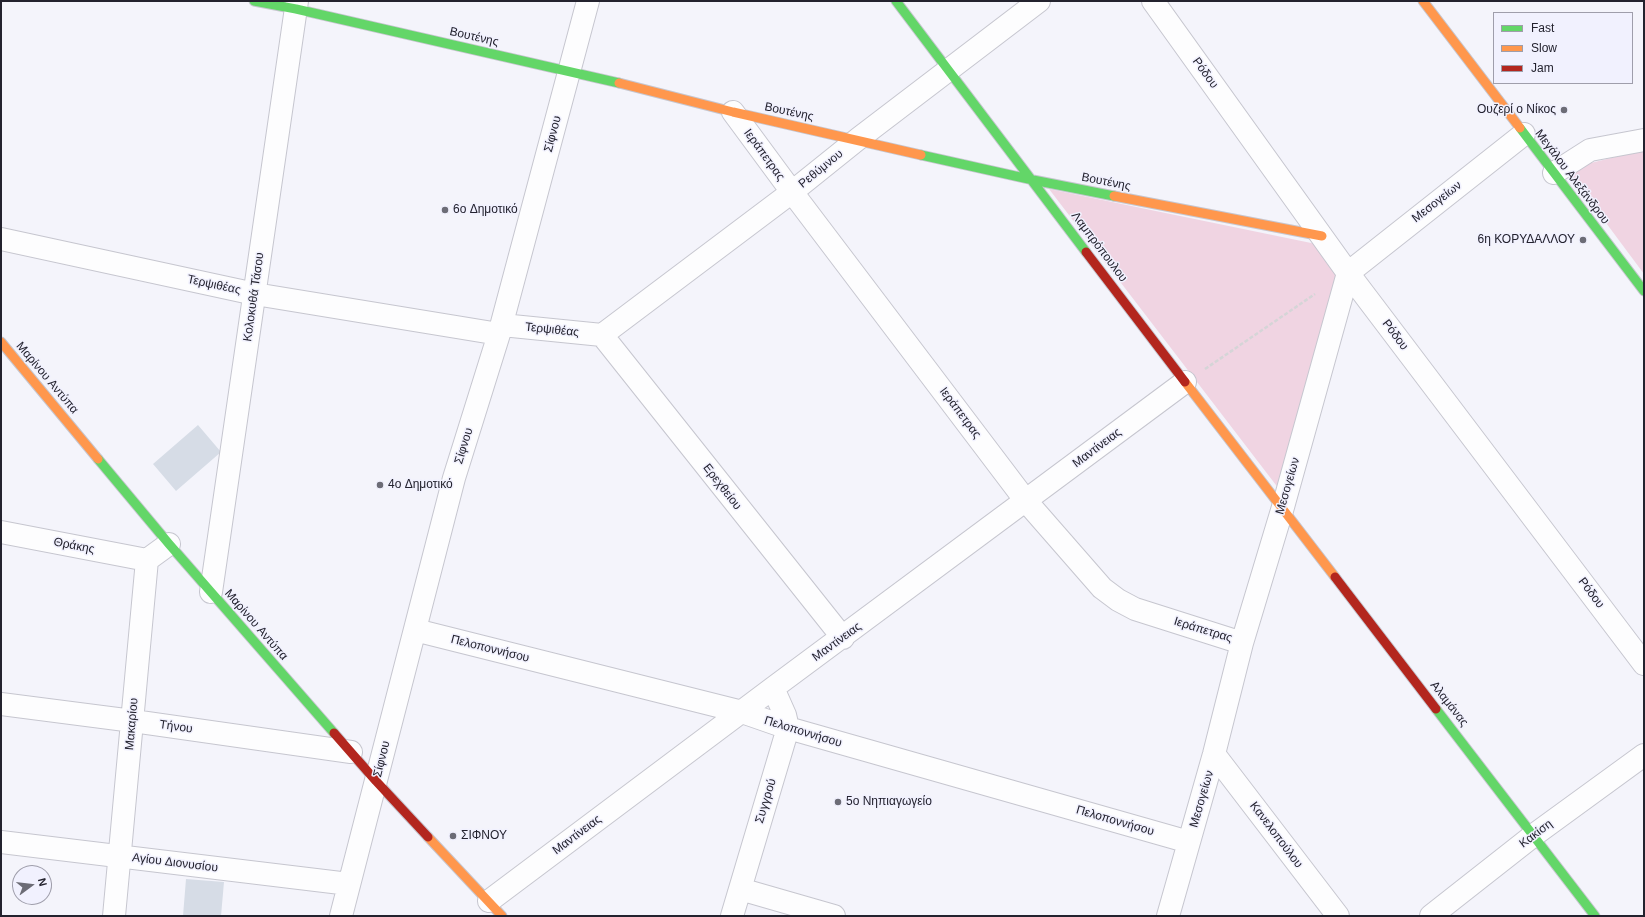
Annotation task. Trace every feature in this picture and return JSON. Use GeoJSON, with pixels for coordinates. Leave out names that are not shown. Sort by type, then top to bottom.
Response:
{"type":"FeatureCollection","features":[{"type":"Feature","properties":{"kind":"street","name":"Βουτένης"},"geometry":{"type":"LineString","coordinates":[[254,1],[296,5],[733,112],[858,139],[1033,180],[1322,236]]}},
{"type":"Feature","properties":{"kind":"street","name":"Σίφνου"},"geometry":{"type":"LineString","coordinates":[[341,916],[454,478],[501,329],[588,1]]}},
{"type":"Feature","properties":{"kind":"street","name":"Λαμπρόπουλου"},"geometry":{"type":"LineString","coordinates":[[896,1],[1185,382],[1283,507]]}},
{"type":"Feature","properties":{"kind":"street","name":"Ρεθύμνου"},"geometry":{"type":"LineString","coordinates":[[602,335],[792,192],[858,139],[1039,1]]}},
{"type":"Feature","properties":{"kind":"street","name":"Ρόδου"},"geometry":{"type":"LineString","coordinates":[[1153,1],[1348,273],[1644,664]]}},
{"type":"Feature","properties":{"kind":"street","name":"Μεγάλου Αλεξάνδρου"},"geometry":{"type":"LineString","coordinates":[[1422,1],[1644,291]]}},
{"type":"Feature","properties":{"kind":"street","name":"Κολοκυθά Τάσου"},"geometry":{"type":"LineString","coordinates":[[211,592],[296,5]]}},
{"type":"Feature","properties":{"kind":"street","name":"Ιεράπετρας"},"geometry":{"type":"LineString","coordinates":[[733,112],[1026,501],[1102,588],[1118,600],[1135,609],[1242,643]]}},
{"type":"Feature","properties":{"kind":"street","name":"Μεσογείων"},"geometry":{"type":"LineString","coordinates":[[1168,916],[1214,754],[1242,643],[1283,507],[1348,273],[1524,134]]}},
{"type":"Feature","properties":{"kind":"street"},"geometry":{"type":"LineString","coordinates":[[1554,173],[1590,150],[1644,140]]}},
{"type":"Feature","properties":{"kind":"street","name":"Τερψιθέας"},"geometry":{"type":"LineString","coordinates":[[1,239],[255,294],[501,329],[602,335]]}},
{"type":"Feature","properties":{"kind":"street","name":"Ερεχθείου"},"geometry":{"type":"LineString","coordinates":[[602,335],[843,638]]}},
{"type":"Feature","properties":{"kind":"street","name":"Μαρίνου Αντύπα"},"geometry":{"type":"LineString","coordinates":[[1,342],[169,544],[376,781],[496,909]]}},
{"type":"Feature","properties":{"kind":"street","name":"Μαντίνειας"},"geometry":{"type":"LineString","coordinates":[[496,909],[773,688],[843,638],[1185,382]]}},
{"type":"Feature","properties":{"kind":"street","name":"Αλαμάνας"},"geometry":{"type":"LineString","coordinates":[[1283,507],[1595,916]]}},
{"type":"Feature","properties":{"kind":"street","name":"Θράκης"},"geometry":{"type":"LineString","coordinates":[[1,532],[146,560]]}},
{"type":"Feature","properties":{"kind":"street"},"geometry":{"type":"LineString","coordinates":[[146,560],[169,544]]}},
{"type":"Feature","properties":{"kind":"street","name":"Μακαρίου"},"geometry":{"type":"LineString","coordinates":[[114,916],[146,560]]}},
{"type":"Feature","properties":{"kind":"street","name":"Πελοποννήσου"},"geometry":{"type":"LineString","coordinates":[[415,630],[742,712],[788,728],[1189,842]]}},
{"type":"Feature","properties":{"kind":"street"},"geometry":{"type":"LineString","coordinates":[[773,688],[785,715],[788,728]]}},
{"type":"Feature","properties":{"kind":"street","name":"Τήνου"},"geometry":{"type":"LineString","coordinates":[[1,704],[351,752]]}},
{"type":"Feature","properties":{"kind":"street","name":"Συγγρού"},"geometry":{"type":"LineString","coordinates":[[732,916],[788,728]]}},
{"type":"Feature","properties":{"kind":"street","name":"Κανελοπούλου"},"geometry":{"type":"LineString","coordinates":[[1214,754],[1338,916]]}},
{"type":"Feature","properties":{"kind":"street","name":"Κακίση"},"geometry":{"type":"LineString","coordinates":[[1431,916],[1534,835],[1644,755]]}},
{"type":"Feature","properties":{"kind":"street","name":"Αγίου Διονυσίου"},"geometry":{"type":"LineString","coordinates":[[1,842],[349,884]]}},
{"type":"Feature","properties":{"kind":"street"},"geometry":{"type":"LineString","coordinates":[[740,889],[834,916]]}},
{"type":"Feature","properties":{"kind":"path"},"geometry":{"type":"LineString","coordinates":[[1185,382],[1348,273]]}},
{"type":"Feature","properties":{"kind":"shaded area"},"geometry":{"type":"Polygon","coordinates":[[[1644,150],[1644,274],[1566,169],[1644,150]]]}},
{"type":"Feature","properties":{"kind":"shaded area"},"geometry":{"type":"Polygon","coordinates":[[[1049,189],[1316,244],[1339,278],[1279,489],[1049,189]]]}},
{"type":"Feature","properties":{"kind":"building"},"geometry":{"type":"Polygon","coordinates":[[[198,425],[221,452],[176,491],[153,464],[198,425]]]}},
{"type":"Feature","properties":{"kind":"building"},"geometry":{"type":"Polygon","coordinates":[[[186,879],[224,882],[221,916],[183,916],[186,879]]]}},
{"type":"Feature","properties":{"kind":"traffic: fast"},"geometry":{"type":"LineString","coordinates":[[254,1],[296,9],[619,83]]}},
{"type":"Feature","properties":{"kind":"traffic: fast"},"geometry":{"type":"LineString","coordinates":[[896,1],[1086,252]]}},
{"type":"Feature","properties":{"kind":"traffic: fast"},"geometry":{"type":"LineString","coordinates":[[1520,128],[1644,291]]}},
{"type":"Feature","properties":{"kind":"traffic: fast"},"geometry":{"type":"LineString","coordinates":[[921,155],[1114,196]]}},
{"type":"Feature","properties":{"kind":"traffic: fast"},"geometry":{"type":"LineString","coordinates":[[98,459],[169,544],[334,733]]}},
{"type":"Feature","properties":{"kind":"traffic: fast"},"geometry":{"type":"LineString","coordinates":[[1436,709],[1595,916]]}},
{"type":"Feature","properties":{"kind":"traffic: slow"},"geometry":{"type":"LineString","coordinates":[[1423,1],[1520,128]]}},
{"type":"Feature","properties":{"kind":"traffic: slow"},"geometry":{"type":"LineString","coordinates":[[619,83],[733,112],[921,155]]}},
{"type":"Feature","properties":{"kind":"traffic: slow"},"geometry":{"type":"LineString","coordinates":[[1114,196],[1322,236]]}},
{"type":"Feature","properties":{"kind":"traffic: slow"},"geometry":{"type":"LineString","coordinates":[[1,342],[98,459]]}},
{"type":"Feature","properties":{"kind":"traffic: slow"},"geometry":{"type":"LineString","coordinates":[[1185,382],[1335,577]]}},
{"type":"Feature","properties":{"kind":"traffic: slow"},"geometry":{"type":"LineString","coordinates":[[428,837],[502,916]]}},
{"type":"Feature","properties":{"kind":"traffic: jam"},"geometry":{"type":"LineString","coordinates":[[1086,252],[1185,382]]}},
{"type":"Feature","properties":{"kind":"traffic: jam"},"geometry":{"type":"LineString","coordinates":[[1335,577],[1436,709]]}},
{"type":"Feature","properties":{"kind":"traffic: jam"},"geometry":{"type":"LineString","coordinates":[[334,733],[428,837]]}},
{"type":"Feature","properties":{"kind":"place","name":"Ουζερί ο Νίκος"},"geometry":{"type":"Point","coordinates":[1564,110]}},
{"type":"Feature","properties":{"kind":"place","name":"6ο Δημοτικό"},"geometry":{"type":"Point","coordinates":[445,210]}},
{"type":"Feature","properties":{"kind":"place","name":"6η ΚΟΡΥΔΑΛΛΟΥ"},"geometry":{"type":"Point","coordinates":[1583,240]}},
{"type":"Feature","properties":{"kind":"place","name":"4ο Δημοτικό"},"geometry":{"type":"Point","coordinates":[380,485]}},
{"type":"Feature","properties":{"kind":"place","name":"5ο Νηπιαγωγείο"},"geometry":{"type":"Point","coordinates":[838,802]}},
{"type":"Feature","properties":{"kind":"place","name":"ΣΙΦΝΟΥ"},"geometry":{"type":"Point","coordinates":[453,836]}}]}
